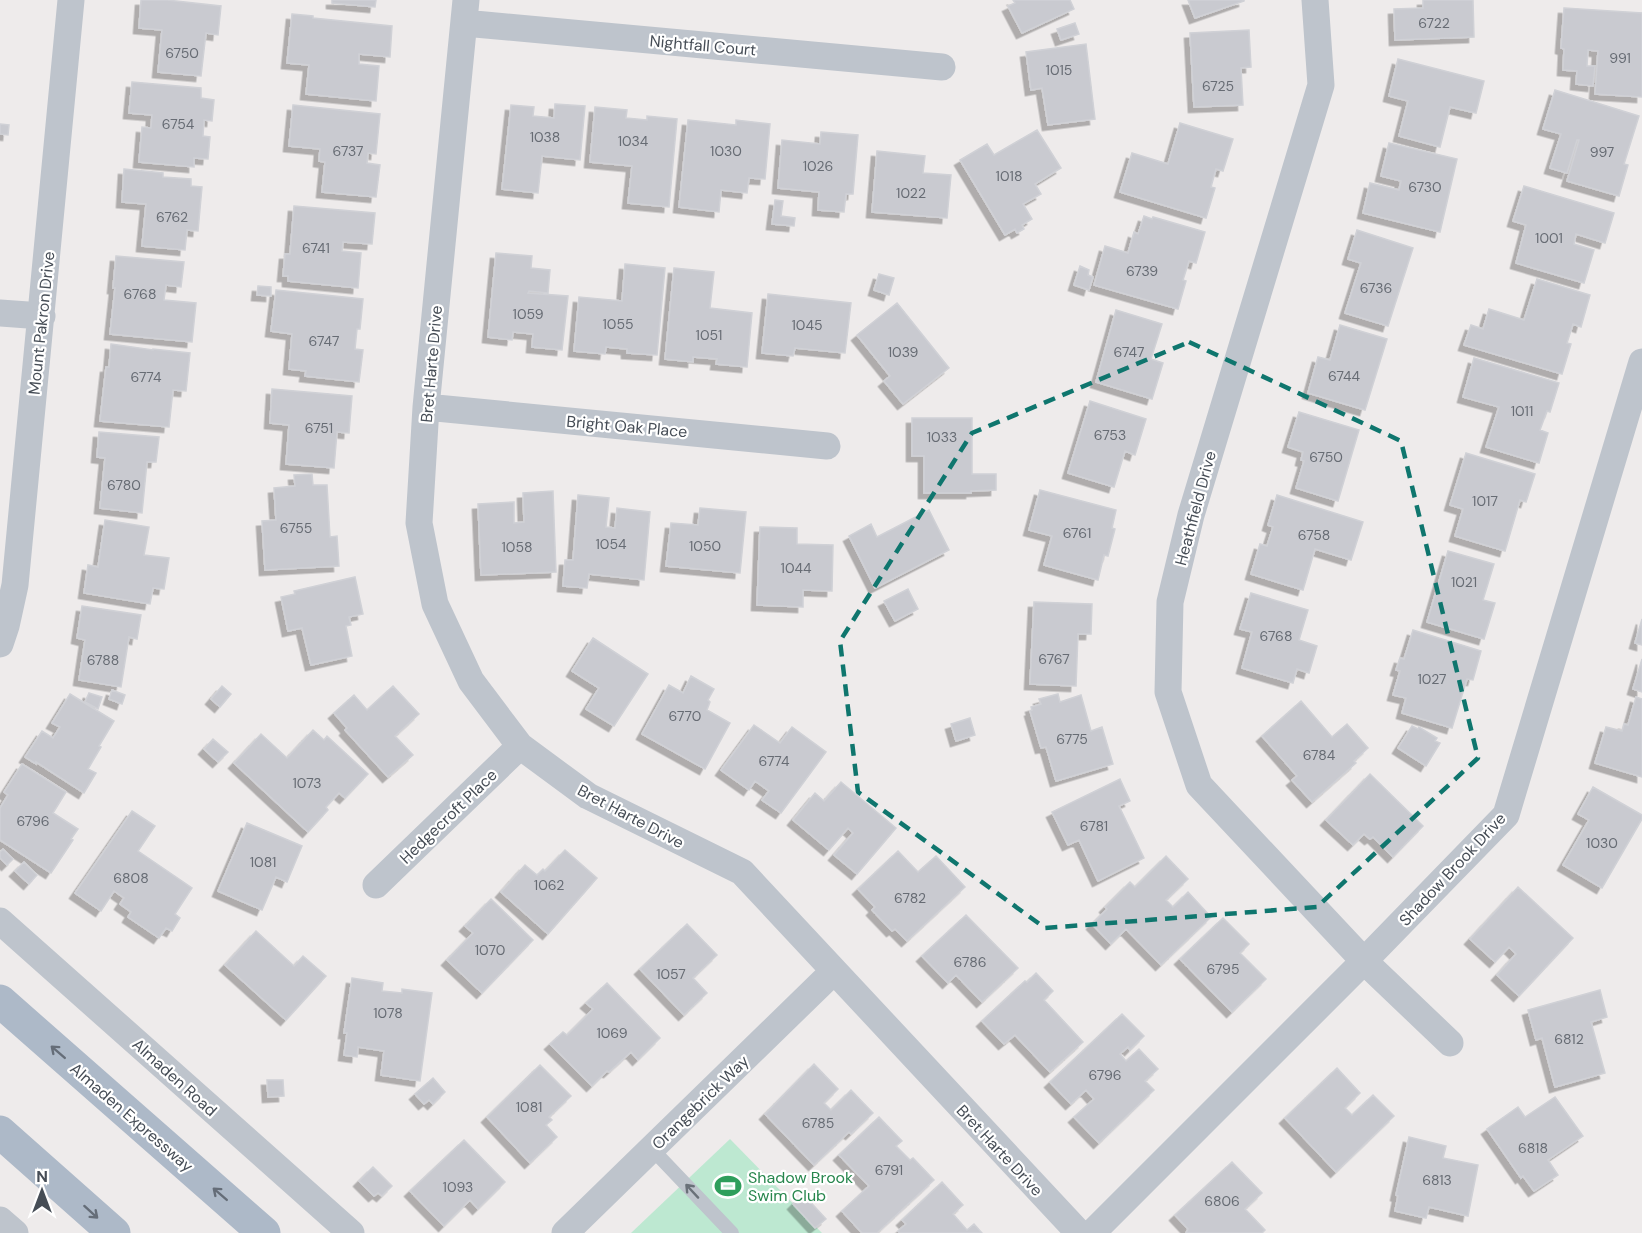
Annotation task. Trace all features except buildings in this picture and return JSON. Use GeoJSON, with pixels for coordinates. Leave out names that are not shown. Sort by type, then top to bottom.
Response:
{"type":"FeatureCollection","features":[{"type":"Feature","properties":{"kind":"main road","name":"Almaden Expressway"},"geometry":{"type":"LineString","coordinates":[[0,1001],[264,1233]]}},
{"type":"Feature","properties":{"kind":"main road"},"geometry":{"type":"LineString","coordinates":[[0,1132],[114,1233]]}},
{"type":"Feature","properties":{"kind":"street","name":"Mount Pakron Drive"},"geometry":{"type":"LineString","coordinates":[[0,644],[15,585],[71,0]]}},
{"type":"Feature","properties":{"kind":"street","name":"Heathfield Drive"},"geometry":{"type":"LineString","coordinates":[[1315,0],[1321,85],[1191,515],[1170,602],[1168,692],[1199,785],[1364,962],[1450,1043]]}},
{"type":"Feature","properties":{"kind":"street","name":"Nightfall Court"},"geometry":{"type":"LineString","coordinates":[[465,12],[942,67]]}},
{"type":"Feature","properties":{"kind":"street","name":"Bret Harte Drive"},"geometry":{"type":"LineString","coordinates":[[465,12],[426,407],[419,523],[435,604],[471,681],[520,746],[588,796],[742,872],[1079,1233]]}},
{"type":"Feature","properties":{"kind":"street"},"geometry":{"type":"LineString","coordinates":[[0,312],[42,316]]}},
{"type":"Feature","properties":{"kind":"street","name":"Shadow Brook Drive"},"geometry":{"type":"LineString","coordinates":[[1092,1233],[1364,962],[1506,815],[1642,362]]}},
{"type":"Feature","properties":{"kind":"street","name":"Bright Oak Place"},"geometry":{"type":"LineString","coordinates":[[426,407],[827,446]]}},
{"type":"Feature","properties":{"kind":"street","name":"Hedgecroft Place"},"geometry":{"type":"LineString","coordinates":[[376,885],[520,746]]}},
{"type":"Feature","properties":{"kind":"street","name":"Almaden Road"},"geometry":{"type":"LineString","coordinates":[[0,921],[351,1233]]}},
{"type":"Feature","properties":{"kind":"street","name":"Orangebrick Way"},"geometry":{"type":"LineString","coordinates":[[565,1233],[834,971]]}},
{"type":"Feature","properties":{"kind":"street"},"geometry":{"type":"LineString","coordinates":[[0,1220],[15,1233]]}},
{"type":"Feature","properties":{"kind":"lane"},"geometry":{"type":"LineString","coordinates":[[652,1149],[732,1233]]}},
{"type":"Feature","properties":{"kind":"highlighted area"},"geometry":{"type":"Polygon","coordinates":[[[1189,342],[1401,441],[1478,758],[1317,907],[1045,928],[858,792],[840,641],[972,433],[1189,342]]]}},
{"type":"Feature","properties":{"kind":"green space","name":"Shadow Brook Swim Club"},"geometry":{"type":"Polygon","coordinates":[[[730,1139],[822,1233],[631,1233],[730,1139]]]}},
{"type":"Feature","properties":{"kind":"place","name":"Shadow Brook Swim Club"},"geometry":{"type":"Point","coordinates":[728,1186]}}]}
